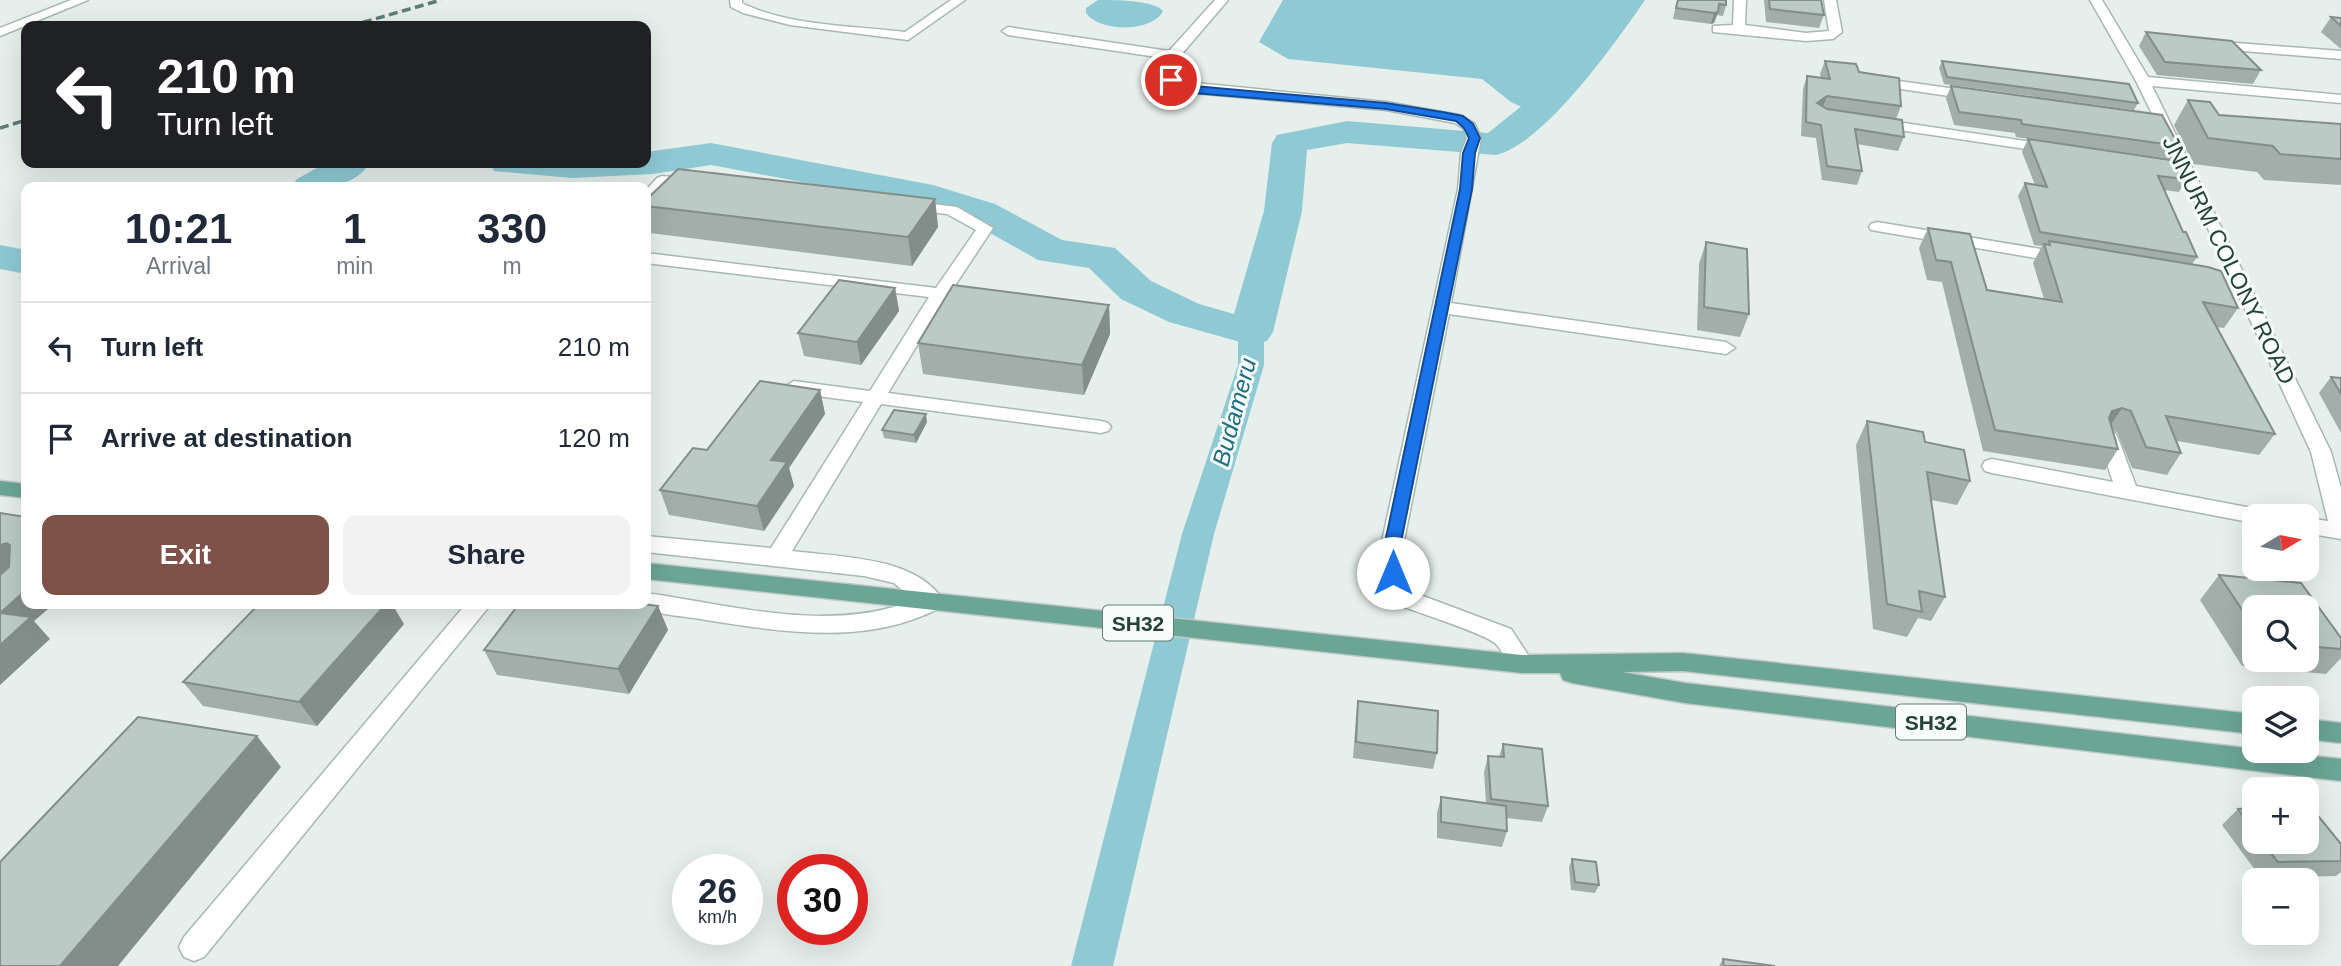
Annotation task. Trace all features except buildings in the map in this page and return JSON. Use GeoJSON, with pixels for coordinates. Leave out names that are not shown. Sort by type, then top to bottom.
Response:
{"type":"FeatureCollection","features":[{"type":"Feature","properties":{"kind":"main road"},"geometry":{"type":"LineString","coordinates":[[0,488],[21,490]]}},
{"type":"Feature","properties":{"kind":"main road","name":"SH32"},"geometry":{"type":"LineString","coordinates":[[651,572],[1522,664],[1685,694],[2341,770]]}},
{"type":"Feature","properties":{"kind":"main road","name":"SH32"},"geometry":{"type":"LineString","coordinates":[[1522,664],[1682,662],[2242,723]]}},
{"type":"Feature","properties":{"kind":"main road"},"geometry":{"type":"LineString","coordinates":[[2319,730],[2341,733]]}},
{"type":"Feature","properties":{"kind":"street"},"geometry":{"type":"LineString","coordinates":[[28,21],[82,0]]}},
{"type":"Feature","properties":{"kind":"street"},"geometry":{"type":"LineString","coordinates":[[736,0],[735,4],[744,12],[771,18],[908,36],[959,0]]}},
{"type":"Feature","properties":{"kind":"street"},"geometry":{"type":"LineString","coordinates":[[1222,0],[1172,55],[1167,69],[1171,80],[1177,85],[1194,89],[1386,106],[1459,118],[1469,126],[1472,146],[1466,189],[1392,547],[1393,573],[1407,599],[1503,635],[1522,664]]}},
{"type":"Feature","properties":{"kind":"street"},"geometry":{"type":"LineString","coordinates":[[1739,26],[1740,0]]}},
{"type":"Feature","properties":{"kind":"street"},"geometry":{"type":"LineString","coordinates":[[1718,29],[1739,26],[1814,37],[1833,35],[1836,32],[1830,0]]}},
{"type":"Feature","properties":{"kind":"street","name":"JNNURM COLONY ROAD"},"geometry":{"type":"LineString","coordinates":[[2096,0],[2124,38],[2143,81],[2155,120],[2236,286],[2331,454],[2341,530]]}},
{"type":"Feature","properties":{"kind":"street"},"geometry":{"type":"LineString","coordinates":[[0,32],[21,24]]}},
{"type":"Feature","properties":{"kind":"street"},"geometry":{"type":"LineString","coordinates":[[1008,31],[1172,55]]}},
{"type":"Feature","properties":{"kind":"street"},"geometry":{"type":"LineString","coordinates":[[2196,44],[2341,55]]}},
{"type":"Feature","properties":{"kind":"street"},"geometry":{"type":"LineString","coordinates":[[2143,81],[2341,99]]}},
{"type":"Feature","properties":{"kind":"street"},"geometry":{"type":"LineString","coordinates":[[1885,83],[1996,98]]}},
{"type":"Feature","properties":{"kind":"street"},"geometry":{"type":"LineString","coordinates":[[1863,121],[2064,150]]}},
{"type":"Feature","properties":{"kind":"street"},"geometry":{"type":"LineString","coordinates":[[651,193],[662,181],[717,187]]}},
{"type":"Feature","properties":{"kind":"street"},"geometry":{"type":"LineString","coordinates":[[777,557],[940,294],[985,228],[951,210],[896,204]]}},
{"type":"Feature","properties":{"kind":"street"},"geometry":{"type":"LineString","coordinates":[[1877,227],[2080,260]]}},
{"type":"Feature","properties":{"kind":"street"},"geometry":{"type":"LineString","coordinates":[[651,259],[966,297]]}},
{"type":"Feature","properties":{"kind":"street"},"geometry":{"type":"LineString","coordinates":[[1441,307],[1726,348]]}},
{"type":"Feature","properties":{"kind":"street"},"geometry":{"type":"LineString","coordinates":[[782,386],[1101,427]]}},
{"type":"Feature","properties":{"kind":"street"},"geometry":{"type":"LineString","coordinates":[[2108,438],[2128,493]]}},
{"type":"Feature","properties":{"kind":"street"},"geometry":{"type":"LineString","coordinates":[[1992,466],[2242,513]]}},
{"type":"Feature","properties":{"kind":"street"},"geometry":{"type":"LineString","coordinates":[[2319,527],[2341,530]]}},
{"type":"Feature","properties":{"kind":"street"},"geometry":{"type":"LineString","coordinates":[[651,544],[835,564],[901,576],[932,602]]}},
{"type":"Feature","properties":{"kind":"street"},"geometry":{"type":"LineString","coordinates":[[651,602],[798,621],[842,623],[881,620],[932,602]]}},
{"type":"Feature","properties":{"kind":"street"},"geometry":{"type":"LineString","coordinates":[[194,947],[475,609]]}},
{"type":"Feature","properties":{"kind":"water"},"geometry":{"type":"Polygon","coordinates":[[[1098,0],[1143,3],[1163,11],[1148,23],[1113,27],[1102,24],[1086,13],[1086,8],[1098,0]]]}},
{"type":"Feature","properties":{"kind":"water"},"geometry":{"type":"Polygon","coordinates":[[[1283,0],[1631,0],[1617,28],[1535,113],[1511,102],[1482,79],[1288,59],[1259,42],[1283,0]]]}},
{"type":"Feature","properties":{"kind":"waterway","name":"Budameru"},"geometry":{"type":"LineString","coordinates":[[651,163],[711,154],[920,193],[981,212],[1052,251],[1101,257],[1136,290],[1184,313],[1251,332],[1283,211],[1290,143],[1347,132],[1496,144],[1556,95],[1630,0]]}},
{"type":"Feature","properties":{"kind":"waterway","name":"Budameru"},"geometry":{"type":"LineString","coordinates":[[319,182],[343,168]]}},
{"type":"Feature","properties":{"kind":"waterway","name":"Budameru"},"geometry":{"type":"LineString","coordinates":[[0,257],[21,261]]}},
{"type":"Feature","properties":{"kind":"waterway","name":"Budameru"},"geometry":{"type":"LineString","coordinates":[[1092,966],[1198,534],[1251,365],[1251,332]]}},
{"type":"Feature","properties":{"kind":"railway"},"geometry":{"type":"LineString","coordinates":[[368,21],[441,0]]}},
{"type":"Feature","properties":{"kind":"railway"},"geometry":{"type":"LineString","coordinates":[[0,128],[21,122]]}},
{"type":"Feature","properties":{"kind":"route"},"geometry":{"type":"LineString","coordinates":[[1171,80],[1177,85],[1194,89],[1386,106],[1459,118],[1469,126],[1474,138],[1469,153],[1466,189],[1392,547],[1393,573]]}}]}
